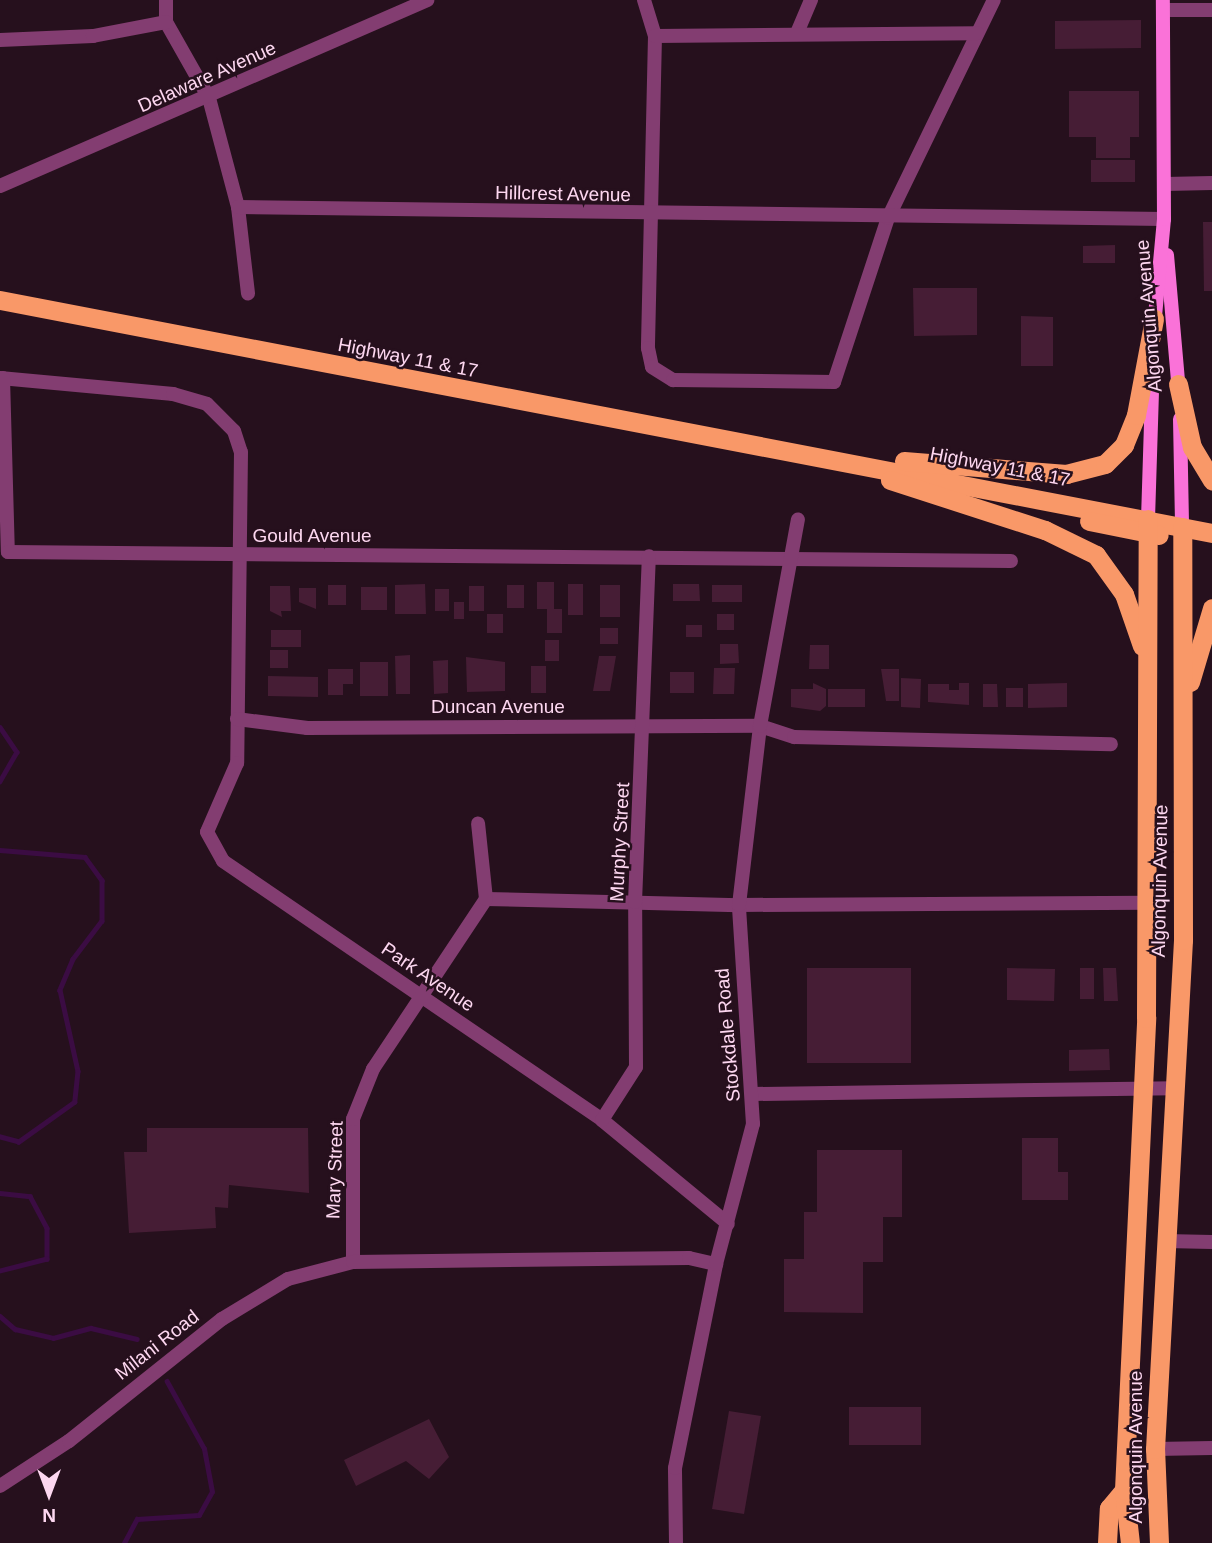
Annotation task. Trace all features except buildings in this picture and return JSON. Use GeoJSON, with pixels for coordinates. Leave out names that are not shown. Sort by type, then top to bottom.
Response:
{"type":"FeatureCollection","features":[{"type":"Feature","properties":{"kind":"highway","name":"Highway 11 & 17"},"geometry":{"type":"LineString","coordinates":[[0,300],[487,397],[809,454],[1183,533]]}},
{"type":"Feature","properties":{"kind":"highway"},"geometry":{"type":"LineString","coordinates":[[809,454],[1066,474],[1094,469],[1113,457],[1130,434],[1154,319]]}},
{"type":"Feature","properties":{"kind":"highway"},"geometry":{"type":"LineString","coordinates":[[1178,384],[1192,447],[1212,480]]}},
{"type":"Feature","properties":{"kind":"highway"},"geometry":{"type":"LineString","coordinates":[[809,454],[1081,546],[1117,581],[1148,666]]}},
{"type":"Feature","properties":{"kind":"highway","name":"Algonquin Avenue"},"geometry":{"type":"LineString","coordinates":[[1130,1543],[1124,1490],[1144,1088],[1148,526]]}},
{"type":"Feature","properties":{"kind":"highway"},"geometry":{"type":"LineString","coordinates":[[1183,533],[1212,533]]}},
{"type":"Feature","properties":{"kind":"highway"},"geometry":{"type":"LineString","coordinates":[[1183,533],[1212,545]]}},
{"type":"Feature","properties":{"kind":"highway","name":"Algonquin Avenue"},"geometry":{"type":"LineString","coordinates":[[1159,1543],[1155,1448],[1183,948],[1183,533]]}},
{"type":"Feature","properties":{"kind":"highway"},"geometry":{"type":"LineString","coordinates":[[1183,710],[1212,608]]}},
{"type":"Feature","properties":{"kind":"highway"},"geometry":{"type":"LineString","coordinates":[[1108,1543],[1109,1508],[1124,1490]]}},
{"type":"Feature","properties":{"kind":"main road","name":"Algonquin Avenue"},"geometry":{"type":"LineString","coordinates":[[1148,526],[1154,319],[1164,219],[1164,5]]}},
{"type":"Feature","properties":{"kind":"main road","name":"Algonquin Avenue"},"geometry":{"type":"LineString","coordinates":[[1164,219],[1178,384],[1183,533]]}},
{"type":"Feature","properties":{"kind":"street"},"geometry":{"type":"LineString","coordinates":[[166,0],[166,22],[209,98],[238,207],[248,293]]}},
{"type":"Feature","properties":{"kind":"street","name":"Delaware Avenue"},"geometry":{"type":"LineString","coordinates":[[0,186],[209,98],[427,0]]}},
{"type":"Feature","properties":{"kind":"street"},"geometry":{"type":"LineString","coordinates":[[644,0],[655,36],[651,215],[652,367],[673,380],[834,383],[888,218],[994,0]]}},
{"type":"Feature","properties":{"kind":"street"},"geometry":{"type":"LineString","coordinates":[[797,33],[811,0]]}},
{"type":"Feature","properties":{"kind":"street"},"geometry":{"type":"LineString","coordinates":[[1164,5],[1212,10]]}},
{"type":"Feature","properties":{"kind":"street"},"geometry":{"type":"LineString","coordinates":[[0,40],[93,36],[166,22]]}},
{"type":"Feature","properties":{"kind":"street"},"geometry":{"type":"LineString","coordinates":[[655,36],[977,33]]}},
{"type":"Feature","properties":{"kind":"street"},"geometry":{"type":"LineString","coordinates":[[1165,184],[1212,183]]}},
{"type":"Feature","properties":{"kind":"street","name":"Hillcrest Avenue"},"geometry":{"type":"LineString","coordinates":[[238,207],[651,215],[1164,219]]}},
{"type":"Feature","properties":{"kind":"street"},"geometry":{"type":"LineString","coordinates":[[1,378],[173,394],[207,404],[222,416],[241,452],[237,719]]}},
{"type":"Feature","properties":{"kind":"street","name":"Gould Avenue"},"geometry":{"type":"LineString","coordinates":[[1,378],[8,552],[1011,561]]}},
{"type":"Feature","properties":{"kind":"street","name":"Stockdale Road"},"geometry":{"type":"LineString","coordinates":[[676,1543],[675,1468],[716,1264],[749,1148],[754,1094],[739,905],[760,726],[798,519]]}},
{"type":"Feature","properties":{"kind":"street","name":"Murphy Street"},"geometry":{"type":"LineString","coordinates":[[603,1120],[636,1067],[635,902],[645,725],[649,556]]}},
{"type":"Feature","properties":{"kind":"street","name":"Duncan Avenue"},"geometry":{"type":"LineString","coordinates":[[237,719],[307,728],[760,726],[794,737],[1111,744]]}},
{"type":"Feature","properties":{"kind":"street","name":"Park Avenue"},"geometry":{"type":"LineString","coordinates":[[237,719],[237,763],[207,832],[223,861],[603,1120],[728,1224]]}},
{"type":"Feature","properties":{"kind":"street"},"geometry":{"type":"LineString","coordinates":[[478,823],[486,899],[739,905],[1147,904]]}},
{"type":"Feature","properties":{"kind":"street","name":"Mary Street"},"geometry":{"type":"LineString","coordinates":[[352,1262],[353,1119],[373,1069],[419,994],[486,899]]}},
{"type":"Feature","properties":{"kind":"street"},"geometry":{"type":"LineString","coordinates":[[754,1094],[1174,1088]]}},
{"type":"Feature","properties":{"kind":"street"},"geometry":{"type":"LineString","coordinates":[[1165,1241],[1212,1242]]}},
{"type":"Feature","properties":{"kind":"street","name":"Milani Road"},"geometry":{"type":"LineString","coordinates":[[0,1486],[69,1441],[222,1319],[288,1279],[352,1262],[689,1258],[716,1264]]}},
{"type":"Feature","properties":{"kind":"street"},"geometry":{"type":"LineString","coordinates":[[1155,1448],[1212,1448]]}},
{"type":"Feature","properties":{"kind":"waterway"},"geometry":{"type":"LineString","coordinates":[[0,727],[17,752],[0,781]]}},
{"type":"Feature","properties":{"kind":"waterway"},"geometry":{"type":"LineString","coordinates":[[0,850],[85,857],[102,880],[102,921],[73,959],[60,990],[78,1071],[75,1102],[19,1142],[0,1137]]}},
{"type":"Feature","properties":{"kind":"waterway"},"geometry":{"type":"LineString","coordinates":[[0,1193],[30,1196],[47,1228],[47,1259],[0,1271]]}},
{"type":"Feature","properties":{"kind":"waterway"},"geometry":{"type":"LineString","coordinates":[[0,1316],[15,1329],[53,1338],[91,1328],[137,1339]]}},
{"type":"Feature","properties":{"kind":"waterway"},"geometry":{"type":"LineString","coordinates":[[124,1543],[137,1519],[199,1515],[212,1492],[204,1449],[167,1382]]}}]}
